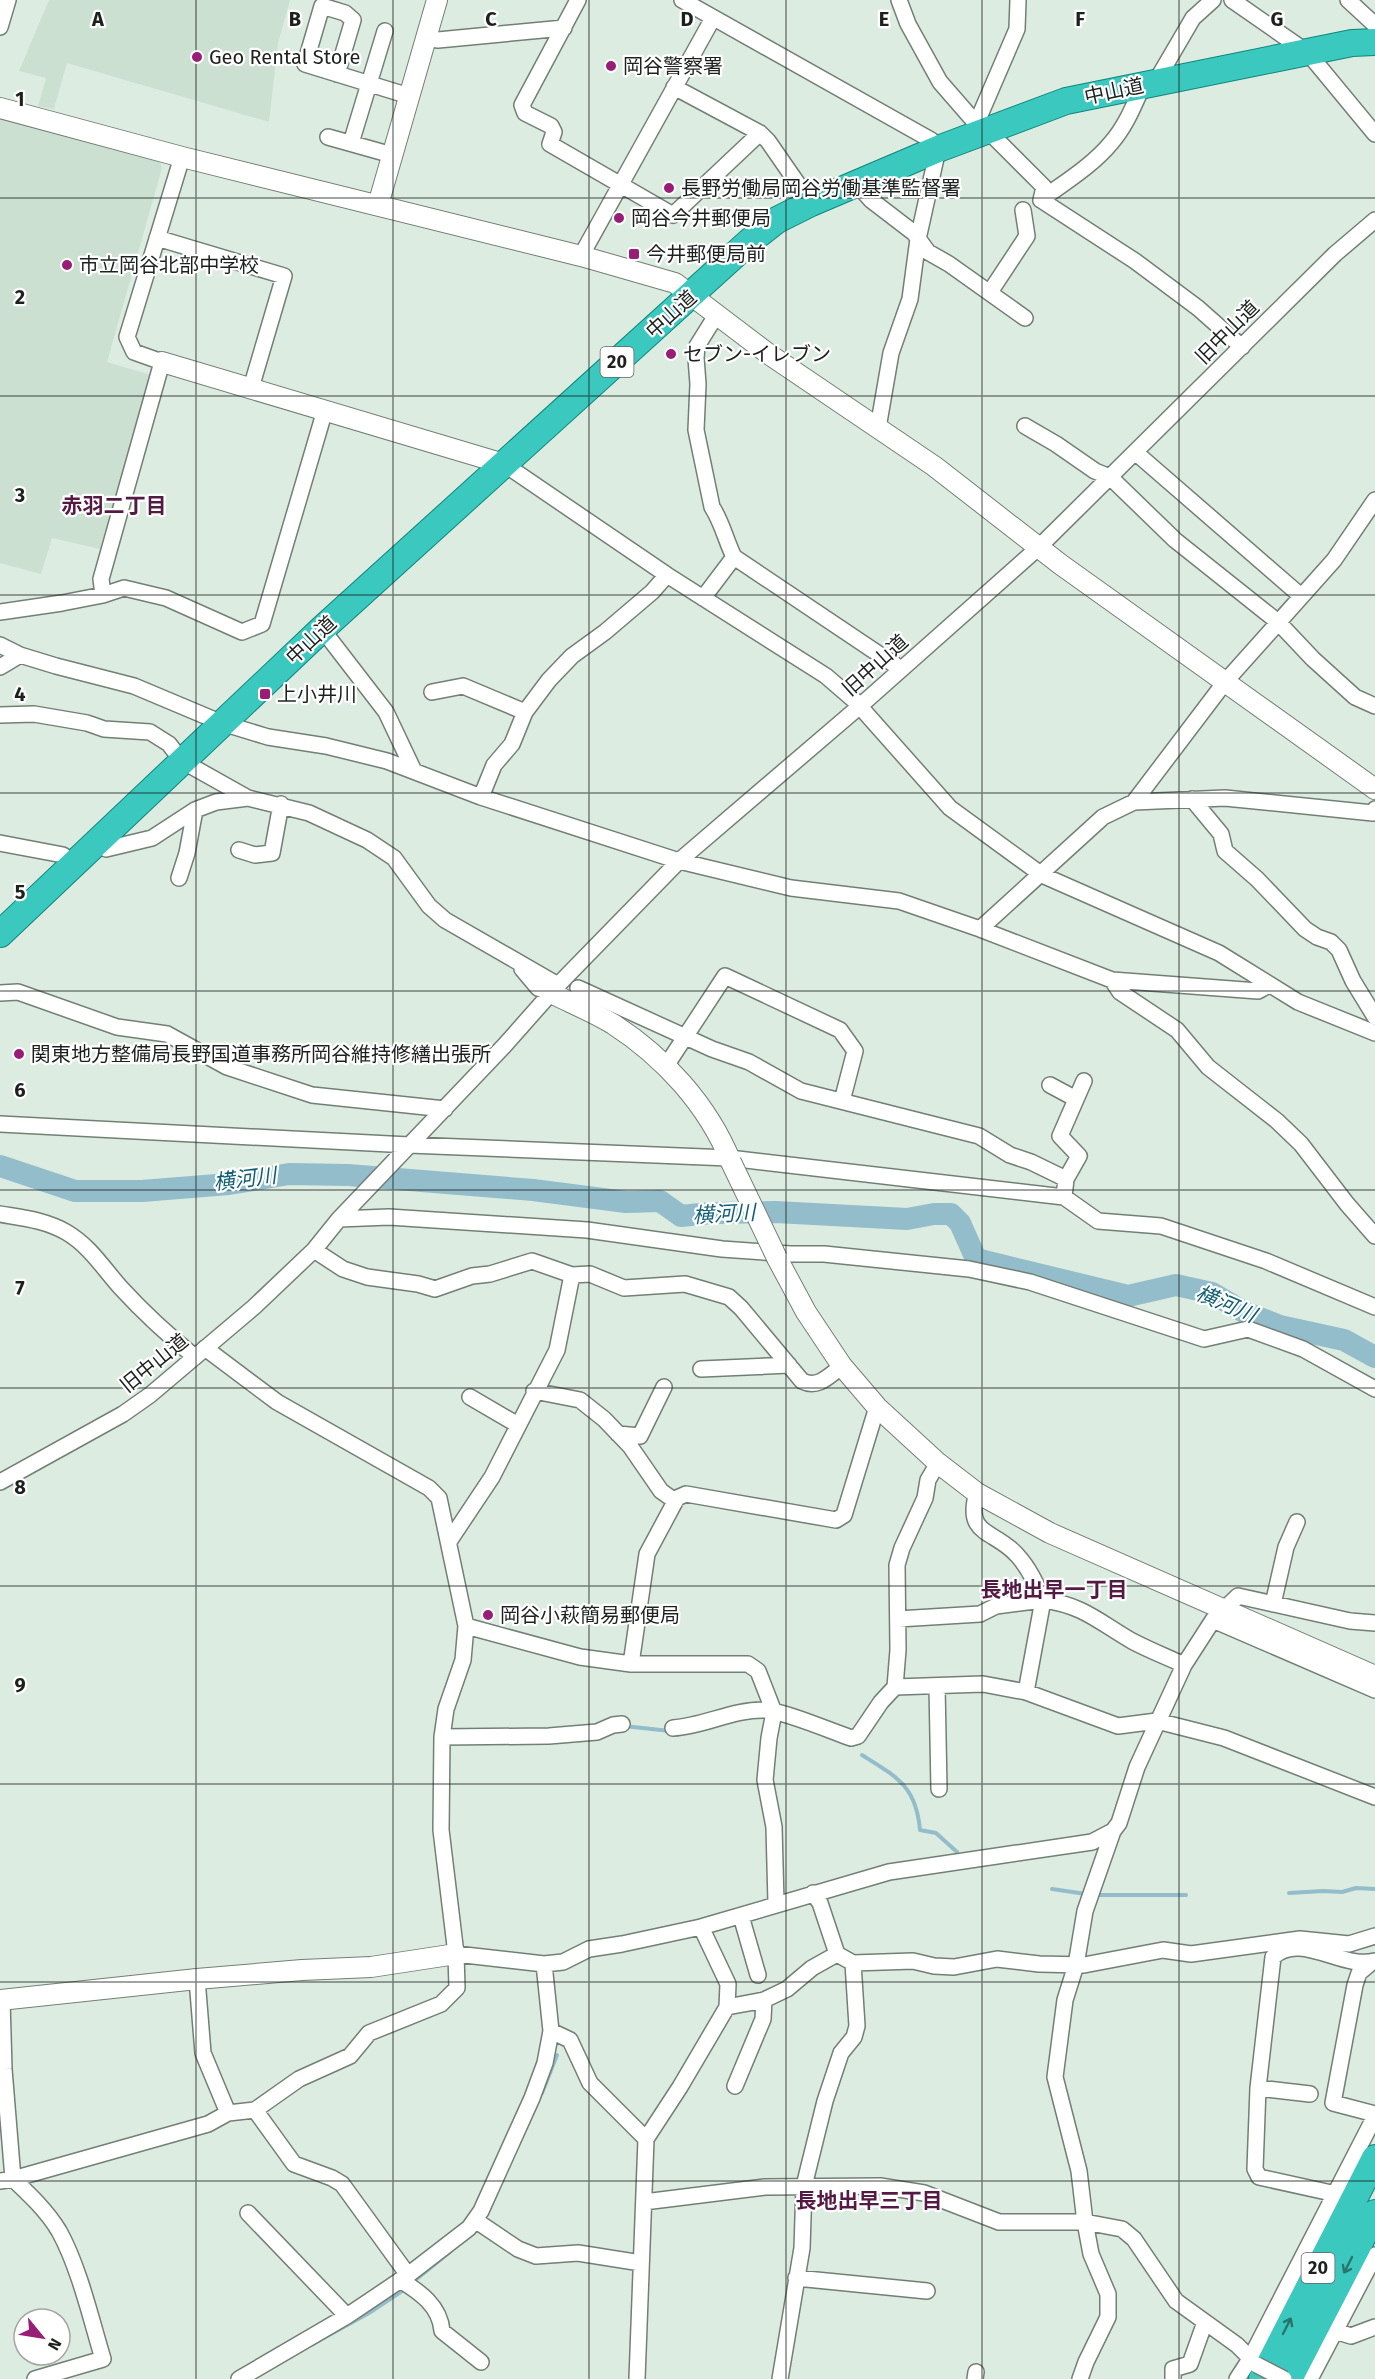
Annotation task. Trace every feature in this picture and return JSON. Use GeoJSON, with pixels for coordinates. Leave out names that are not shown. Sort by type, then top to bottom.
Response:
{"type":"FeatureCollection","features":[{"type":"Feature","properties":{"kind":"highway","name":"中山道"},"geometry":{"type":"LineString","coordinates":[[0,934],[72,863],[322,629],[749,242],[777,220],[938,148],[980,126],[1066,101],[1352,44],[1375,42]]}},
{"type":"Feature","properties":{"kind":"highway","name":"20"},"geometry":{"type":"LineString","coordinates":[[1256,2368],[1370,2150]]}},
{"type":"Feature","properties":{"kind":"highway","name":"20"},"geometry":{"type":"LineString","coordinates":[[1289,2379],[1375,2213]]}},
{"type":"Feature","properties":{"kind":"street"},"geometry":{"type":"LineString","coordinates":[[0,27],[8,0]]}},
{"type":"Feature","properties":{"kind":"street"},"geometry":{"type":"LineString","coordinates":[[378,205],[437,0]]}},
{"type":"Feature","properties":{"kind":"street"},"geometry":{"type":"LineString","coordinates":[[578,0],[522,105],[525,113],[551,126],[554,132],[550,144],[673,215],[760,133]]}},
{"type":"Feature","properties":{"kind":"street"},"geometry":{"type":"LineString","coordinates":[[682,0],[931,140],[938,148],[918,239],[910,299],[891,353],[878,428]]}},
{"type":"Feature","properties":{"kind":"street"},"geometry":{"type":"LineString","coordinates":[[899,0],[908,24],[940,82],[980,126],[1044,187],[1041,200]]}},
{"type":"Feature","properties":{"kind":"street"},"geometry":{"type":"LineString","coordinates":[[980,126],[980,115],[1017,29],[1018,0]]}},
{"type":"Feature","properties":{"kind":"street"},"geometry":{"type":"LineString","coordinates":[[1041,200],[1095,160],[1112,142],[1193,18],[1213,0]]}},
{"type":"Feature","properties":{"kind":"street"},"geometry":{"type":"LineString","coordinates":[[1232,0],[1308,53],[1375,134]]}},
{"type":"Feature","properties":{"kind":"street"},"geometry":{"type":"LineString","coordinates":[[1348,0],[1375,25]]}},
{"type":"Feature","properties":{"kind":"street"},"geometry":{"type":"LineString","coordinates":[[337,74],[353,20],[346,6],[322,6],[305,64],[337,74],[369,84],[409,96]]}},
{"type":"Feature","properties":{"kind":"street"},"geometry":{"type":"LineString","coordinates":[[581,256],[713,18]]}},
{"type":"Feature","properties":{"kind":"street"},"geometry":{"type":"LineString","coordinates":[[426,38],[438,40],[564,28]]}},
{"type":"Feature","properties":{"kind":"street"},"geometry":{"type":"LineString","coordinates":[[351,143],[385,31]]}},
{"type":"Feature","properties":{"kind":"street"},"geometry":{"type":"LineString","coordinates":[[674,87],[760,133],[811,203]]}},
{"type":"Feature","properties":{"kind":"street"},"geometry":{"type":"LineString","coordinates":[[0,108],[182,157],[581,256],[675,283],[770,355],[934,466],[1038,548],[1375,789]]}},
{"type":"Feature","properties":{"kind":"street"},"geometry":{"type":"LineString","coordinates":[[328,136],[392,155]]}},
{"type":"Feature","properties":{"kind":"street"},"geometry":{"type":"LineString","coordinates":[[182,157],[127,338],[134,352],[504,464],[668,575],[826,676],[860,706],[950,808],[1042,875],[1219,953],[1298,1002],[1375,1033]]}},
{"type":"Feature","properties":{"kind":"street"},"geometry":{"type":"LineString","coordinates":[[856,183],[871,200],[918,239],[928,252],[950,264],[1025,318]]}},
{"type":"Feature","properties":{"kind":"street"},"geometry":{"type":"LineString","coordinates":[[1041,200],[1135,261],[1198,308],[1242,346]]}},
{"type":"Feature","properties":{"kind":"street"},"geometry":{"type":"LineString","coordinates":[[990,292],[1027,236],[1023,210]]}},
{"type":"Feature","properties":{"kind":"street","name":"旧中山道"},"geometry":{"type":"LineString","coordinates":[[0,1482],[123,1414],[150,1395],[254,1308],[314,1250],[554,989],[679,861],[860,706],[1038,548],[1335,254],[1375,220]]}},
{"type":"Feature","properties":{"kind":"street"},"geometry":{"type":"LineString","coordinates":[[157,238],[284,276],[251,388]]}},
{"type":"Feature","properties":{"kind":"street"},"geometry":{"type":"LineString","coordinates":[[717,314],[697,346],[696,430],[712,507],[718,516],[734,557],[901,669]]}},
{"type":"Feature","properties":{"kind":"street"},"geometry":{"type":"LineString","coordinates":[[103,595],[101,579],[162,362]]}},
{"type":"Feature","properties":{"kind":"street"},"geometry":{"type":"LineString","coordinates":[[0,612],[62,603],[103,595],[124,588],[166,598],[242,632],[262,624],[325,410]]}},
{"type":"Feature","properties":{"kind":"street"},"geometry":{"type":"LineString","coordinates":[[1025,426],[1095,471],[1110,477],[1175,540],[1278,622],[1312,659],[1355,697],[1375,706]]}},
{"type":"Feature","properties":{"kind":"street"},"geometry":{"type":"LineString","coordinates":[[1135,452],[1301,596]]}},
{"type":"Feature","properties":{"kind":"street"},"geometry":{"type":"LineString","coordinates":[[1134,802],[1225,682],[1334,560],[1375,500]]}},
{"type":"Feature","properties":{"kind":"street"},"geometry":{"type":"LineString","coordinates":[[703,598],[734,557]]}},
{"type":"Feature","properties":{"kind":"street"},"geometry":{"type":"LineString","coordinates":[[481,797],[494,765],[512,744],[525,712],[549,680],[572,656],[605,632],[652,592],[668,575]]}},
{"type":"Feature","properties":{"kind":"street"},"geometry":{"type":"LineString","coordinates":[[322,629],[386,712],[413,769]]}},
{"type":"Feature","properties":{"kind":"street"},"geometry":{"type":"LineString","coordinates":[[0,645],[20,655],[135,686],[222,723],[268,737],[326,746],[413,769],[481,797],[679,861],[792,888],[899,901],[980,929],[1112,980],[1258,991],[1269,985]]}},
{"type":"Feature","properties":{"kind":"street"},"geometry":{"type":"LineString","coordinates":[[0,667],[20,655]]}},
{"type":"Feature","properties":{"kind":"street"},"geometry":{"type":"LineString","coordinates":[[432,692],[463,686],[525,712]]}},
{"type":"Feature","properties":{"kind":"street"},"geometry":{"type":"LineString","coordinates":[[0,715],[34,714],[87,723],[104,729],[150,732],[169,744],[182,761],[248,798]]}},
{"type":"Feature","properties":{"kind":"street"},"geometry":{"type":"LineString","coordinates":[[97,840],[106,849],[152,838],[195,810],[216,802],[248,798],[281,804],[309,813],[367,840],[394,858],[429,906],[445,920],[516,961],[538,988],[554,989],[611,1023],[666,1066],[707,1116],[806,1312],[842,1366],[877,1407],[938,1463],[977,1492],[1050,1533],[1375,1690]]}},
{"type":"Feature","properties":{"kind":"street"},"geometry":{"type":"LineString","coordinates":[[980,929],[1042,875],[1103,817],[1134,802],[1225,798],[1373,813],[1375,809]]}},
{"type":"Feature","properties":{"kind":"street"},"geometry":{"type":"LineString","coordinates":[[1192,799],[1221,834],[1225,851],[1257,879],[1305,929],[1331,942],[1339,950],[1353,981],[1375,1017]]}},
{"type":"Feature","properties":{"kind":"street"},"geometry":{"type":"LineString","coordinates":[[239,850],[255,855],[272,853],[281,804]]}},
{"type":"Feature","properties":{"kind":"street"},"geometry":{"type":"LineString","coordinates":[[179,878],[187,853],[195,810]]}},
{"type":"Feature","properties":{"kind":"street"},"geometry":{"type":"LineString","coordinates":[[0,843],[63,855],[72,863]]}},
{"type":"Feature","properties":{"kind":"street"},"geometry":{"type":"LineString","coordinates":[[666,1066],[725,976],[840,1030],[855,1051],[842,1101]]}},
{"type":"Feature","properties":{"kind":"street"},"geometry":{"type":"LineString","coordinates":[[1112,980],[1120,992],[1177,1030],[1208,1067],[1278,1121],[1375,1236]]}},
{"type":"Feature","properties":{"kind":"street"},"geometry":{"type":"LineString","coordinates":[[578,988],[685,1037],[749,1062],[801,1091],[979,1136],[1010,1155],[1031,1162],[1066,1179]]}},
{"type":"Feature","properties":{"kind":"street"},"geometry":{"type":"LineString","coordinates":[[0,993],[18,992],[117,1027],[167,1034],[227,1067],[312,1095],[445,1109]]}},
{"type":"Feature","properties":{"kind":"street"},"geometry":{"type":"LineString","coordinates":[[1064,1197],[1066,1179],[1079,1156],[1060,1136],[1084,1081]]}},
{"type":"Feature","properties":{"kind":"street"},"geometry":{"type":"LineString","coordinates":[[1050,1085],[1076,1099]]}},
{"type":"Feature","properties":{"kind":"street"},"geometry":{"type":"LineString","coordinates":[[0,1124],[406,1148],[730,1160],[1064,1197],[1098,1221],[1161,1226],[1266,1261],[1375,1307]]}},
{"type":"Feature","properties":{"kind":"street"},"geometry":{"type":"LineString","coordinates":[[0,1214],[38,1220],[67,1233],[84,1244],[121,1287],[169,1336],[200,1352],[277,1402],[429,1488],[439,1497],[450,1540],[466,1626],[463,1660],[446,1709],[442,1737],[441,1830],[456,1954],[457,1988],[441,2004],[369,2032],[350,2056],[299,2079],[255,2110],[228,2113],[208,2124],[7,2180]]}},
{"type":"Feature","properties":{"kind":"street"},"geometry":{"type":"LineString","coordinates":[[342,1217],[389,1217],[587,1230],[722,1249],[824,1254],[969,1269],[1030,1282],[1204,1339],[1248,1329],[1303,1349],[1375,1389]]}},
{"type":"Feature","properties":{"kind":"street"},"geometry":{"type":"LineString","coordinates":[[314,1250],[343,1269],[367,1277],[418,1284],[435,1289],[472,1276],[490,1274],[532,1261],[572,1275],[590,1274],[624,1288],[685,1284],[729,1297],[741,1308],[802,1381],[810,1385],[818,1384],[842,1366]]}},
{"type":"Feature","properties":{"kind":"street"},"geometry":{"type":"LineString","coordinates":[[450,1540],[492,1477],[557,1350],[572,1275]]}},
{"type":"Feature","properties":{"kind":"street"},"geometry":{"type":"LineString","coordinates":[[701,1369],[789,1365]]}},
{"type":"Feature","properties":{"kind":"street"},"geometry":{"type":"LineString","coordinates":[[618,1434],[640,1436],[664,1387]]}},
{"type":"Feature","properties":{"kind":"street"},"geometry":{"type":"LineString","coordinates":[[534,1391],[580,1400],[604,1419],[636,1454],[661,1491],[675,1501]]}},
{"type":"Feature","properties":{"kind":"street"},"geometry":{"type":"LineString","coordinates":[[470,1397],[518,1425]]}},
{"type":"Feature","properties":{"kind":"street"},"geometry":{"type":"LineString","coordinates":[[631,1664],[647,1554],[675,1501],[686,1494],[836,1520],[844,1515],[877,1407]]}},
{"type":"Feature","properties":{"kind":"street"},"geometry":{"type":"LineString","coordinates":[[673,1728],[686,1727],[717,1717],[765,1710],[850,1738],[858,1736],[881,1702],[895,1687],[898,1650],[897,1565],[902,1548],[925,1498],[928,1480],[938,1463]]}},
{"type":"Feature","properties":{"kind":"street"},"geometry":{"type":"LineString","coordinates":[[977,1492],[972,1509],[978,1527],[1017,1554],[1033,1577],[1043,1599],[1026,1692]]}},
{"type":"Feature","properties":{"kind":"street"},"geometry":{"type":"LineString","coordinates":[[1273,1604],[1286,1547],[1297,1522]]}},
{"type":"Feature","properties":{"kind":"street"},"geometry":{"type":"LineString","coordinates":[[1080,2379],[1108,2318],[1108,2294],[1091,2254],[1079,2171],[1055,2077],[1065,2000],[1076,1965],[1085,1911],[1113,1831],[1119,1823],[1137,1767],[1184,1665],[1217,1615],[1238,1596],[1350,1621],[1375,1623]]}},
{"type":"Feature","properties":{"kind":"street"},"geometry":{"type":"LineString","coordinates":[[898,1619],[980,1614],[996,1605],[1043,1599],[1062,1602],[1082,1609],[1134,1641],[1184,1665]]}},
{"type":"Feature","properties":{"kind":"street"},"geometry":{"type":"LineString","coordinates":[[1217,1615],[1375,1676]]}},
{"type":"Feature","properties":{"kind":"street"},"geometry":{"type":"LineString","coordinates":[[466,1626],[580,1657],[631,1664],[748,1664],[758,1671],[774,1712],[765,1780],[774,1827],[776,1903]]}},
{"type":"Feature","properties":{"kind":"street"},"geometry":{"type":"LineString","coordinates":[[895,1687],[983,1684],[1026,1692],[1118,1726],[1157,1721],[1224,1738],[1375,1797]]}},
{"type":"Feature","properties":{"kind":"street"},"geometry":{"type":"LineString","coordinates":[[937,1686],[939,1789]]}},
{"type":"Feature","properties":{"kind":"street"},"geometry":{"type":"LineString","coordinates":[[442,1737],[558,1735],[597,1732],[622,1724]]}},
{"type":"Feature","properties":{"kind":"street"},"geometry":{"type":"LineString","coordinates":[[7,2180],[1,2000],[197,1979],[371,1967],[456,1954],[544,1964],[563,1962],[589,1949],[701,1927],[776,1903],[889,1872],[1092,1842],[1113,1831]]}},
{"type":"Feature","properties":{"kind":"street"},"geometry":{"type":"LineString","coordinates":[[813,1893],[819,1903],[837,1954],[853,1963],[913,1961],[934,1966],[954,1967],[997,1959],[1039,1964],[1084,1965],[1163,1950],[1191,1954],[1303,1944],[1349,1944],[1375,1936]]}},
{"type":"Feature","properties":{"kind":"street"},"geometry":{"type":"LineString","coordinates":[[741,1916],[758,1976]]}},
{"type":"Feature","properties":{"kind":"street"},"geometry":{"type":"LineString","coordinates":[[637,2379],[646,2139],[727,2007],[728,1984],[701,1927]]}},
{"type":"Feature","properties":{"kind":"street"},"geometry":{"type":"LineString","coordinates":[[1336,2194],[1259,2177],[1255,2169],[1258,2088],[1273,1957],[1280,1950],[1303,1944],[1349,1960],[1373,1961]]}},
{"type":"Feature","properties":{"kind":"street"},"geometry":{"type":"LineString","coordinates":[[727,2007],[764,2000],[787,1989],[812,1968],[837,1954]]}},
{"type":"Feature","properties":{"kind":"street"},"geometry":{"type":"LineString","coordinates":[[1237,2379],[1256,2368],[1336,2194],[1370,2150],[1375,2115],[1333,2103],[1355,1985],[1359,1973],[1373,1961]]}},
{"type":"Feature","properties":{"kind":"street"},"geometry":{"type":"LineString","coordinates":[[780,2379],[802,2248],[804,2186],[831,2083],[841,2053],[854,2037],[857,2026],[853,1963]]}},
{"type":"Feature","properties":{"kind":"street"},"geometry":{"type":"LineString","coordinates":[[239,2379],[347,2316],[404,2278],[469,2228],[475,2220],[532,2098],[545,2063],[550,2031],[544,1964]]}},
{"type":"Feature","properties":{"kind":"street"},"geometry":{"type":"LineString","coordinates":[[197,1979],[203,2053],[228,2113]]}},
{"type":"Feature","properties":{"kind":"street"},"geometry":{"type":"LineString","coordinates":[[735,2085],[763,2019],[764,2000]]}},
{"type":"Feature","properties":{"kind":"street"},"geometry":{"type":"LineString","coordinates":[[550,2031],[570,2040],[590,2083],[646,2139]]}},
{"type":"Feature","properties":{"kind":"street"},"geometry":{"type":"LineString","coordinates":[[1258,2088],[1310,2094]]}},
{"type":"Feature","properties":{"kind":"street"},"geometry":{"type":"LineString","coordinates":[[255,2110],[294,2164],[342,2184],[404,2278],[421,2292],[441,2318],[442,2331],[481,2362]]}},
{"type":"Feature","properties":{"kind":"street"},"geometry":{"type":"LineString","coordinates":[[7,2180],[36,2201],[58,2231],[74,2268],[104,2359],[35,2379]]}},
{"type":"Feature","properties":{"kind":"street"},"geometry":{"type":"LineString","coordinates":[[644,2202],[765,2187],[880,2186],[924,2193],[999,2222],[1085,2222],[1122,2229],[1134,2239],[1176,2301],[1237,2345],[1256,2368],[1284,2379]]}},
{"type":"Feature","properties":{"kind":"street"},"geometry":{"type":"LineString","coordinates":[[248,2212],[347,2316]]}},
{"type":"Feature","properties":{"kind":"street"},"geometry":{"type":"LineString","coordinates":[[475,2220],[518,2249],[536,2256],[578,2253],[641,2263]]}},
{"type":"Feature","properties":{"kind":"street"},"geometry":{"type":"LineString","coordinates":[[1310,2379],[1375,2255]]}},
{"type":"Feature","properties":{"kind":"street"},"geometry":{"type":"LineString","coordinates":[[796,2278],[927,2291]]}},
{"type":"Feature","properties":{"kind":"street"},"geometry":{"type":"LineString","coordinates":[[1173,2379],[1173,2369],[1190,2364],[1205,2322]]}},
{"type":"Feature","properties":{"kind":"street"},"geometry":{"type":"LineString","coordinates":[[1335,2331],[1351,2336],[1375,2327]]}},
{"type":"Feature","properties":{"kind":"shaded area"},"geometry":{"type":"Polygon","coordinates":[[[49,0],[290,0],[278,43],[269,122],[67,63],[54,109],[38,106],[46,78],[19,71],[49,0]]]}},
{"type":"Feature","properties":{"kind":"shaded area","name":"市立岡谷北部中学校"},"geometry":{"type":"Polygon","coordinates":[[[0,120],[160,162],[162,168],[107,362],[151,375],[100,549],[52,538],[41,574],[0,563],[0,120]]]}},
{"type":"Feature","properties":{"kind":"waterway","name":"横河川"},"geometry":{"type":"LineString","coordinates":[[0,1166],[75,1191],[142,1191],[229,1184],[289,1174],[348,1175],[533,1190],[626,1202],[660,1201],[681,1216],[776,1212],[907,1219],[934,1214],[951,1214],[960,1223],[976,1259],[1128,1296],[1176,1285],[1212,1293],[1244,1312],[1280,1326],[1344,1340],[1375,1357]]}},
{"type":"Feature","properties":{"kind":"waterway"},"geometry":{"type":"LineString","coordinates":[[624,1726],[670,1731]]}},
{"type":"Feature","properties":{"kind":"waterway"},"geometry":{"type":"LineString","coordinates":[[862,1755],[903,1784],[914,1803],[920,1830],[936,1833],[957,1852]]}},
{"type":"Feature","properties":{"kind":"waterway"},"geometry":{"type":"LineString","coordinates":[[1289,1893],[1342,1892],[1356,1888],[1375,1889]]}},
{"type":"Feature","properties":{"kind":"waterway"},"geometry":{"type":"LineString","coordinates":[[1052,1889],[1086,1894]]}},
{"type":"Feature","properties":{"kind":"waterway"},"geometry":{"type":"LineString","coordinates":[[1094,1895],[1186,1895]]}},
{"type":"Feature","properties":{"kind":"waterway"},"geometry":{"type":"LineString","coordinates":[[542,2093],[557,2055]]}},
{"type":"Feature","properties":{"kind":"waterway"},"geometry":{"type":"LineString","coordinates":[[413,2282],[451,2251]]}},
{"type":"Feature","properties":{"kind":"waterway"},"geometry":{"type":"LineString","coordinates":[[311,2345],[369,2313],[405,2289]]}},
{"type":"Feature","properties":{"kind":"place","name":"Geo Rental Store"},"geometry":{"type":"Point","coordinates":[197,57]}},
{"type":"Feature","properties":{"kind":"place","name":"岡谷警察署"},"geometry":{"type":"Point","coordinates":[611,66]}},
{"type":"Feature","properties":{"kind":"place","name":"長野労働局岡谷労働基準監督署"},"geometry":{"type":"Point","coordinates":[669,188]}},
{"type":"Feature","properties":{"kind":"place","name":"岡谷今井郵便局"},"geometry":{"type":"Point","coordinates":[619,218]}},
{"type":"Feature","properties":{"kind":"place","name":"今井郵便局前"},"geometry":{"type":"Point","coordinates":[634,254]}},
{"type":"Feature","properties":{"kind":"place","name":"市立岡谷北部中学校"},"geometry":{"type":"Point","coordinates":[67,265]}},
{"type":"Feature","properties":{"kind":"place","name":"セブン-イレブン"},"geometry":{"type":"Point","coordinates":[671,354]}},
{"type":"Feature","properties":{"kind":"place","name":"上小井川"},"geometry":{"type":"Point","coordinates":[265,694]}},
{"type":"Feature","properties":{"kind":"place","name":"関東地方整備局長野国道事務所岡谷維持修繕出張所"},"geometry":{"type":"Point","coordinates":[19,1054]}},
{"type":"Feature","properties":{"kind":"place","name":"岡谷小萩簡易郵便局"},"geometry":{"type":"Point","coordinates":[488,1615]}},
{"type":"Feature","properties":{"kind":"district","name":"赤羽二丁目"},"geometry":{"type":"Point","coordinates":[114,506]}},
{"type":"Feature","properties":{"kind":"district","name":"長地出早一丁目"},"geometry":{"type":"Point","coordinates":[1054,1590]}},
{"type":"Feature","properties":{"kind":"district","name":"長地出早三丁目"},"geometry":{"type":"Point","coordinates":[869,2201]}}]}
